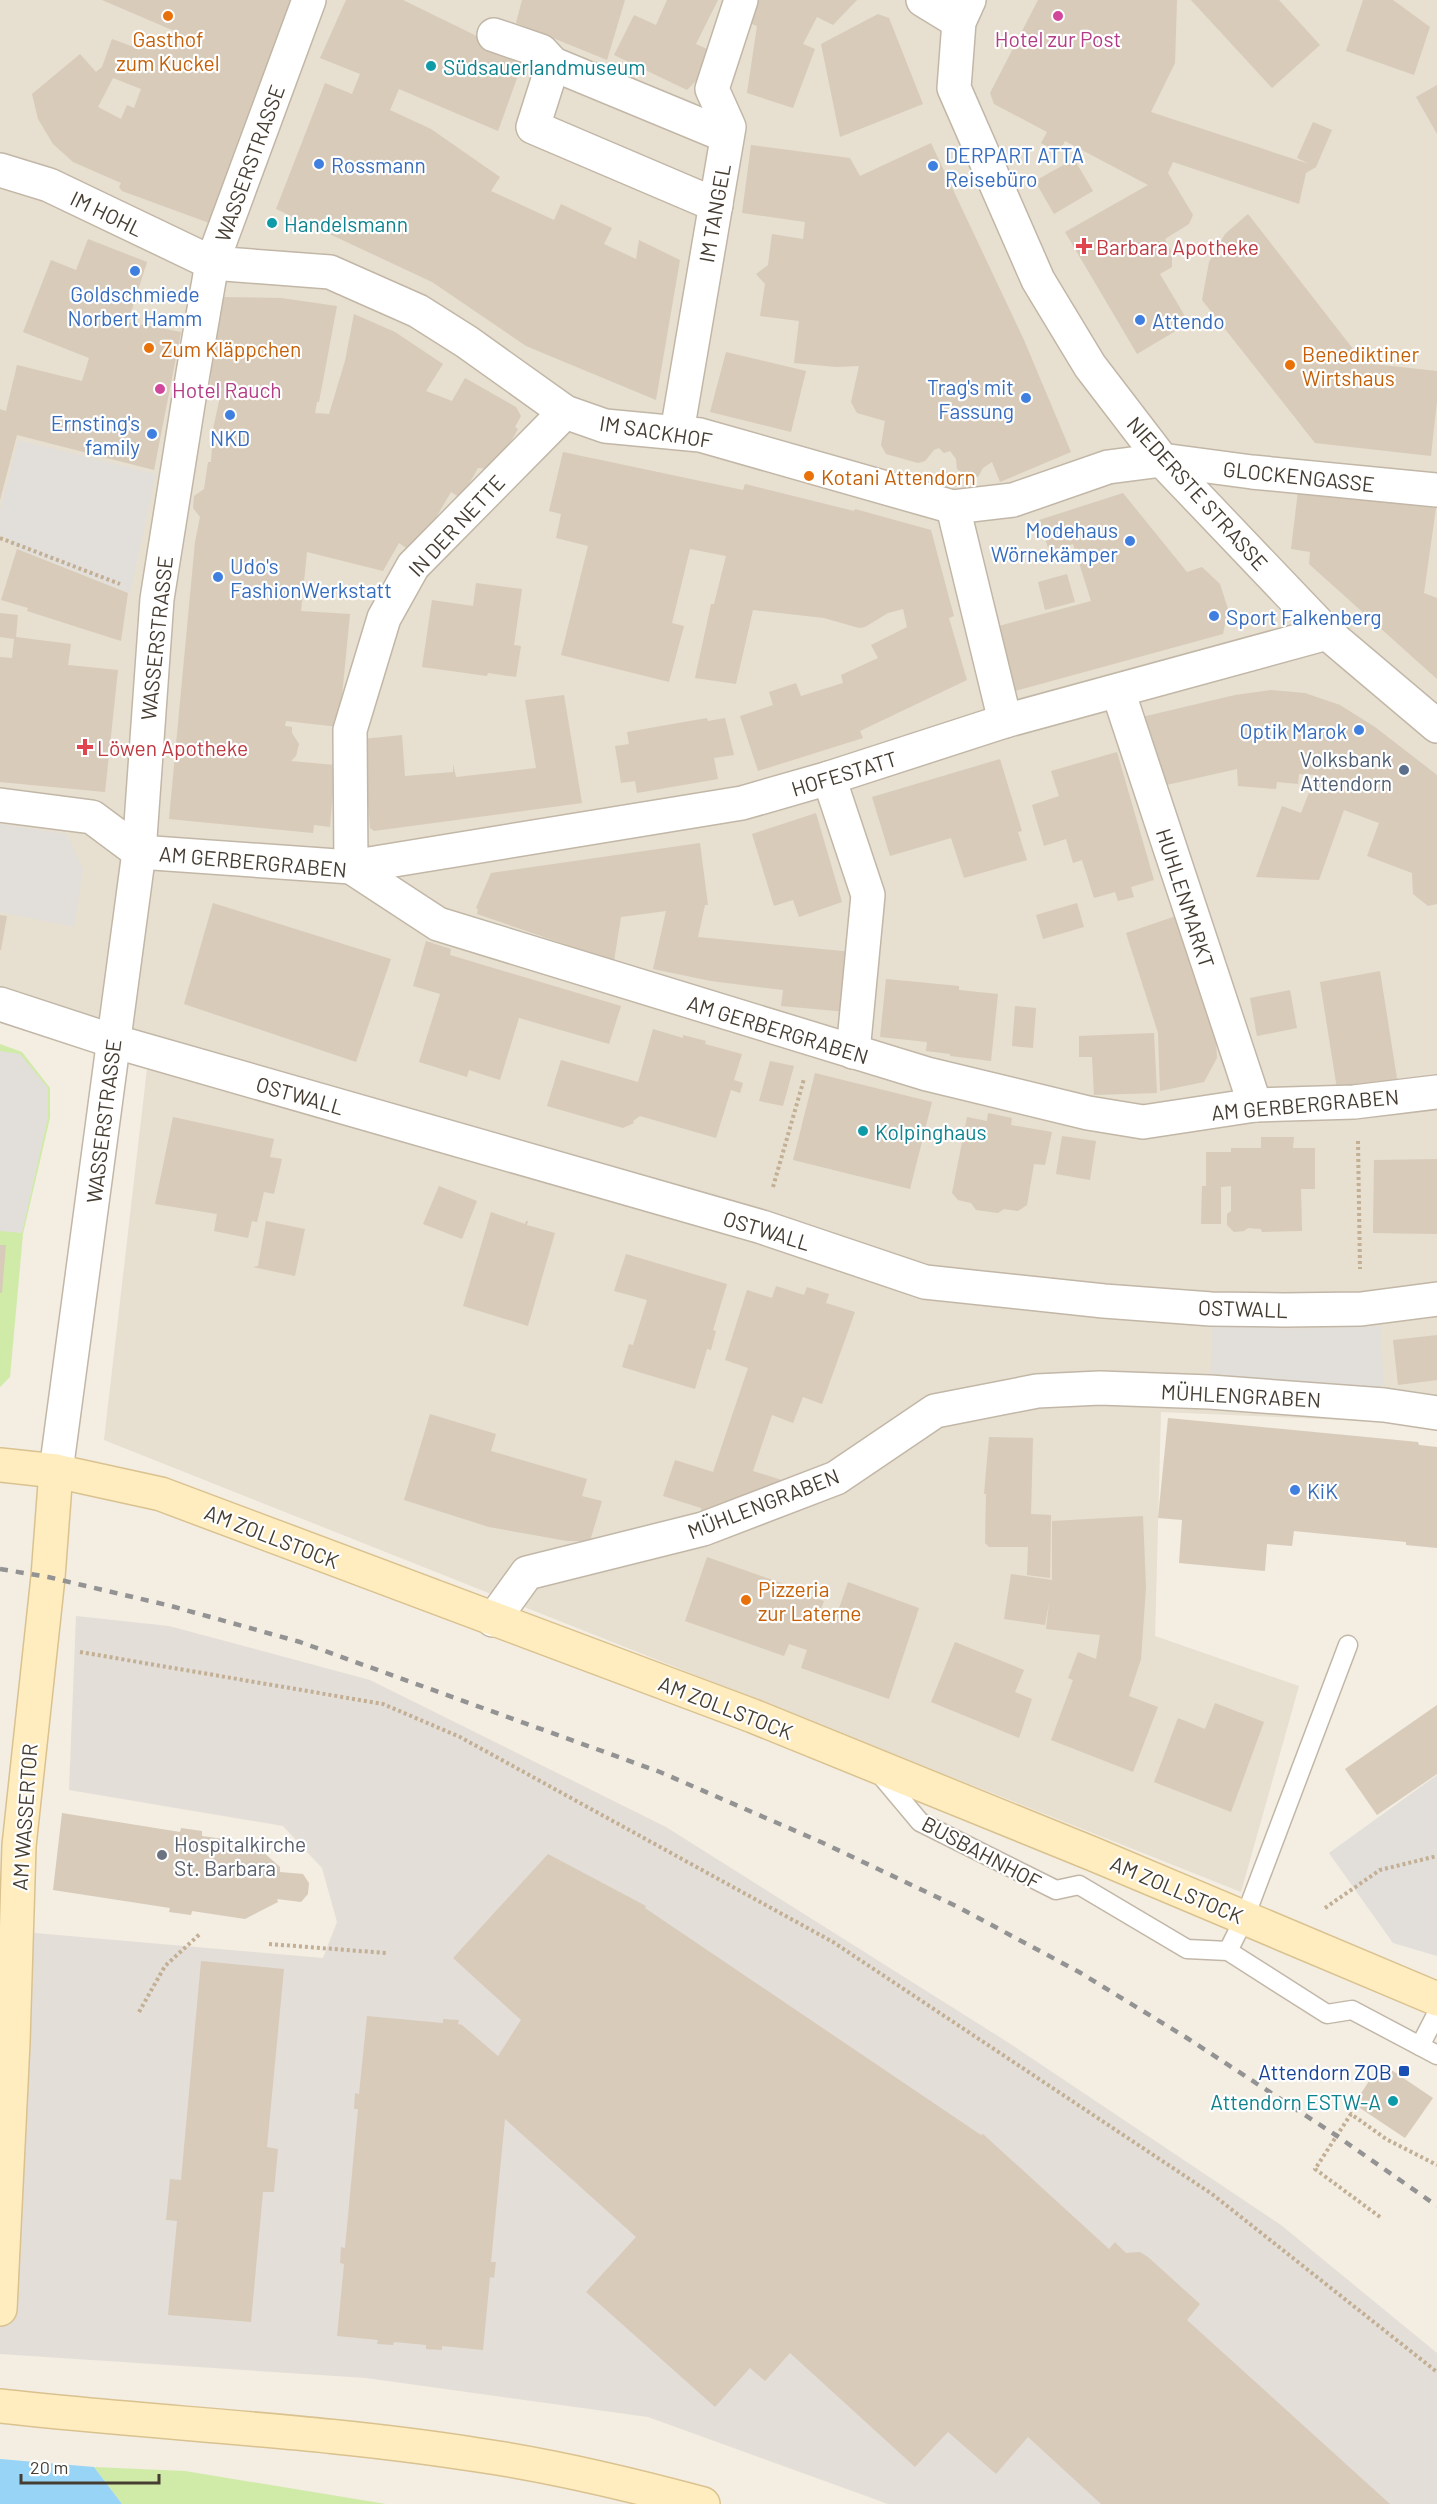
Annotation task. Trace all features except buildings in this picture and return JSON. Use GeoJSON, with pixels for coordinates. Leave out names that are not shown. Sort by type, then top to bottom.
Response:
{"type":"FeatureCollection","features":[{"type":"Feature","properties":{"kind":"main road","name":"AM ZOLLSTOCK"},"geometry":{"type":"LineString","coordinates":[[0,1465],[56,1471],[160,1494],[753,1716],[1287,1934],[1437,1999]]}},
{"type":"Feature","properties":{"kind":"main road","name":"AM WASSERTOR"},"geometry":{"type":"LineString","coordinates":[[0,2309],[19,1846],[41,1645],[56,1471]]}},
{"type":"Feature","properties":{"kind":"main road"},"geometry":{"type":"LineString","coordinates":[[0,2406],[377,2441],[477,2454],[572,2471],[704,2504]]}},
{"type":"Feature","properties":{"kind":"street","name":"WASSERSTRASSE"},"geometry":{"type":"LineString","coordinates":[[56,1471],[139,852],[157,598],[212,263],[309,0]]}},
{"type":"Feature","properties":{"kind":"street","name":"IM TANGEL"},"geometry":{"type":"LineString","coordinates":[[677,432],[729,127],[712,89],[741,0]]}},
{"type":"Feature","properties":{"kind":"street","name":"NIEDERSTE STRASSE"},"geometry":{"type":"LineString","coordinates":[[923,0],[964,11],[954,88],[1038,280],[1090,366],[1162,460],[1327,633],[1437,726]]}},
{"type":"Feature","properties":{"kind":"street"},"geometry":{"type":"LineString","coordinates":[[494,35],[541,51],[553,64],[728,136]]}},
{"type":"Feature","properties":{"kind":"street"},"geometry":{"type":"LineString","coordinates":[[553,64],[533,127],[716,205]]}},
{"type":"Feature","properties":{"kind":"street","name":"IM HOHL"},"geometry":{"type":"LineString","coordinates":[[0,170],[50,185],[212,263]]}},
{"type":"Feature","properties":{"kind":"street","name":"IM SACKHOF"},"geometry":{"type":"LineString","coordinates":[[212,263],[330,272],[418,311],[467,342],[565,412],[605,426],[700,435],[953,507],[1014,500],[1108,467],[1162,460]]}},
{"type":"Feature","properties":{"kind":"street","name":"IN DER NETTE"},"geometry":{"type":"LineString","coordinates":[[351,867],[350,730],[384,618],[413,566],[565,412]]}},
{"type":"Feature","properties":{"kind":"street","name":"GLOCKENGASSE"},"geometry":{"type":"LineString","coordinates":[[1162,460],[1252,472],[1437,490]]}},
{"type":"Feature","properties":{"kind":"street"},"geometry":{"type":"LineString","coordinates":[[953,507],[1005,721]]}},
{"type":"Feature","properties":{"kind":"street","name":"HOFESTATT"},"geometry":{"type":"LineString","coordinates":[[351,867],[742,803],[829,778],[1005,721],[1327,633]]}},
{"type":"Feature","properties":{"kind":"street","name":"HUHLENMARKT"},"geometry":{"type":"LineString","coordinates":[[1118,691],[1255,1105]]}},
{"type":"Feature","properties":{"kind":"street"},"geometry":{"type":"LineString","coordinates":[[829,778],[868,895],[853,1052]]}},
{"type":"Feature","properties":{"kind":"street"},"geometry":{"type":"LineString","coordinates":[[0,805],[92,817],[139,852]]}},
{"type":"Feature","properties":{"kind":"street","name":"AM GERBERGRABEN"},"geometry":{"type":"LineString","coordinates":[[139,852],[351,867],[438,924],[927,1074],[1088,1113],[1143,1122],[1255,1105],[1354,1102],[1437,1092]]}},
{"type":"Feature","properties":{"kind":"street","name":"OSTWALL"},"geometry":{"type":"LineString","coordinates":[[0,1004],[113,1041],[762,1227],[925,1282],[1104,1301],[1211,1308],[1361,1309],[1437,1299]]}},
{"type":"Feature","properties":{"kind":"street","name":"MÜHLENGRABEN"},"geometry":{"type":"LineString","coordinates":[[493,1620],[527,1573],[703,1529],[836,1478],[935,1411],[1037,1391],[1100,1388],[1210,1392],[1384,1405],[1437,1413]]}},
{"type":"Feature","properties":{"kind":"lane"},"geometry":{"type":"LineString","coordinates":[[1228,1951],[1245,1917],[1348,1645]]}},
{"type":"Feature","properties":{"kind":"lane","name":"BUSBAHNHOF"},"geometry":{"type":"LineString","coordinates":[[872,1765],[920,1822],[1056,1890],[1079,1885]]}},
{"type":"Feature","properties":{"kind":"lane"},"geometry":{"type":"LineString","coordinates":[[1093,1854],[1079,1885],[1187,1949],[1228,1951],[1327,2014],[1352,2010],[1437,2055]]}},
{"type":"Feature","properties":{"kind":"lane"},"geometry":{"type":"LineString","coordinates":[[1420,2046],[1437,2013]]}},
{"type":"Feature","properties":{"kind":"path"},"geometry":{"type":"LineString","coordinates":[[0,538],[157,598]]}},
{"type":"Feature","properties":{"kind":"path"},"geometry":{"type":"LineString","coordinates":[[762,1227],[815,1041]]}},
{"type":"Feature","properties":{"kind":"path"},"geometry":{"type":"LineString","coordinates":[[1354,1102],[1358,1140],[1361,1309]]}},
{"type":"Feature","properties":{"kind":"path"},"geometry":{"type":"LineString","coordinates":[[41,1645],[383,1704],[460,1737],[833,1942],[1212,2194],[1437,2372]]}},
{"type":"Feature","properties":{"kind":"path"},"geometry":{"type":"LineString","coordinates":[[1287,1934],[1380,1870],[1437,1856]]}},
{"type":"Feature","properties":{"kind":"path"},"geometry":{"type":"LineString","coordinates":[[139,2012],[165,1966],[201,1933]]}},
{"type":"Feature","properties":{"kind":"path"},"geometry":{"type":"LineString","coordinates":[[269,1944],[386,1953]]}},
{"type":"Feature","properties":{"kind":"path"},"geometry":{"type":"LineString","coordinates":[[1380,2217],[1315,2169],[1351,2115],[1386,2139],[1437,2164]]}},
{"type":"Feature","properties":{"kind":"shaded area"},"geometry":{"type":"Polygon","coordinates":[[[0,0],[1437,0],[1437,1424],[1161,1412],[1155,1636],[1299,1686],[1241,1892],[104,1440],[151,1034],[0,989],[0,0]]]}},
{"type":"Feature","properties":{"kind":"shaded area"},"geometry":{"type":"Polygon","coordinates":[[[18,440],[156,474],[130,593],[19,549],[0,534],[0,510],[18,440]]]}},
{"type":"Feature","properties":{"kind":"shaded area"},"geometry":{"type":"Polygon","coordinates":[[[0,824],[66,834],[83,869],[74,927],[0,912],[0,824]]]}},
{"type":"Feature","properties":{"kind":"shaded area"},"geometry":{"type":"Polygon","coordinates":[[[0,1051],[20,1054],[48,1088],[48,1117],[22,1233],[0,1231],[0,1051]]]}},
{"type":"Feature","properties":{"kind":"shaded area"},"geometry":{"type":"Polygon","coordinates":[[[1212,1324],[1291,1329],[1381,1326],[1384,1405],[1210,1392],[1212,1324]]]}},
{"type":"Feature","properties":{"kind":"shaded area"},"geometry":{"type":"Polygon","coordinates":[[[76,1616],[169,1626],[370,1680],[666,1827],[1009,2043],[1281,2225],[1437,2353],[1437,2504],[888,2504],[648,2417],[366,2378],[0,2354],[0,1930],[323,1958],[337,1922],[322,1868],[283,1826],[69,1790],[76,1616]]]}},
{"type":"Feature","properties":{"kind":"shaded area"},"geometry":{"type":"Polygon","coordinates":[[[1437,1775],[1437,1956],[1393,1943],[1329,1853],[1437,1775]]]}},
{"type":"Feature","properties":{"kind":"green space"},"geometry":{"type":"Polygon","coordinates":[[[0,1044],[22,1052],[50,1088],[50,1118],[23,1234],[10,1377],[0,1387],[0,1044]]]}},
{"type":"Feature","properties":{"kind":"green space"},"geometry":{"type":"Polygon","coordinates":[[[94,2467],[185,2471],[386,2504],[122,2504],[94,2467]]]}},
{"type":"Feature","properties":{"kind":"water"},"geometry":{"type":"Polygon","coordinates":[[[0,2459],[94,2467],[122,2504],[0,2504],[0,2459]]]}},
{"type":"Feature","properties":{"kind":"railway"},"geometry":{"type":"LineString","coordinates":[[0,1569],[48,1577],[171,1606],[300,1642],[660,1772],[821,1842],[958,1907],[1079,1972],[1187,2038],[1337,2136],[1437,2206]]}},
{"type":"Feature","properties":{"kind":"place","name":"Gasthof zum Kuckel"},"geometry":{"type":"Point","coordinates":[168,16]}},
{"type":"Feature","properties":{"kind":"place","name":"Hotel zur Post"},"geometry":{"type":"Point","coordinates":[1058,16]}},
{"type":"Feature","properties":{"kind":"place","name":"Südsauerlandmuseum"},"geometry":{"type":"Point","coordinates":[431,66]}},
{"type":"Feature","properties":{"kind":"place","name":"Rossmann"},"geometry":{"type":"Point","coordinates":[319,164]}},
{"type":"Feature","properties":{"kind":"place","name":"DERPART ATTA Reisebüro"},"geometry":{"type":"Point","coordinates":[933,166]}},
{"type":"Feature","properties":{"kind":"place","name":"Handelsmann"},"geometry":{"type":"Point","coordinates":[272,223]}},
{"type":"Feature","properties":{"kind":"place","name":"Barbara Apotheke"},"geometry":{"type":"Point","coordinates":[1084,246]}},
{"type":"Feature","properties":{"kind":"place","name":"Goldschmiede Norbert Hamm"},"geometry":{"type":"Point","coordinates":[135,271]}},
{"type":"Feature","properties":{"kind":"place","name":"Attendo"},"geometry":{"type":"Point","coordinates":[1140,320]}},
{"type":"Feature","properties":{"kind":"place","name":"Zum Kläppchen"},"geometry":{"type":"Point","coordinates":[149,348]}},
{"type":"Feature","properties":{"kind":"place","name":"Benediktiner Wirtshaus"},"geometry":{"type":"Point","coordinates":[1290,365]}},
{"type":"Feature","properties":{"kind":"place","name":"Hotel Rauch"},"geometry":{"type":"Point","coordinates":[160,389]}},
{"type":"Feature","properties":{"kind":"place","name":"Trag's mit Fassung"},"geometry":{"type":"Point","coordinates":[1026,398]}},
{"type":"Feature","properties":{"kind":"place","name":"NKD"},"geometry":{"type":"Point","coordinates":[230,415]}},
{"type":"Feature","properties":{"kind":"place","name":"Ernsting's family"},"geometry":{"type":"Point","coordinates":[152,434]}},
{"type":"Feature","properties":{"kind":"place","name":"Kotani Attendorn"},"geometry":{"type":"Point","coordinates":[809,476]}},
{"type":"Feature","properties":{"kind":"place","name":"Modehaus Wörnekämper"},"geometry":{"type":"Point","coordinates":[1130,541]}},
{"type":"Feature","properties":{"kind":"place","name":"Udo's FashionWerkstatt"},"geometry":{"type":"Point","coordinates":[218,577]}},
{"type":"Feature","properties":{"kind":"place","name":"Sport Falkenberg"},"geometry":{"type":"Point","coordinates":[1214,616]}},
{"type":"Feature","properties":{"kind":"place","name":"Optik Marok"},"geometry":{"type":"Point","coordinates":[1359,730]}},
{"type":"Feature","properties":{"kind":"place","name":"Löwen Apotheke"},"geometry":{"type":"Point","coordinates":[85,747]}},
{"type":"Feature","properties":{"kind":"place","name":"Volksbank Attendorn"},"geometry":{"type":"Point","coordinates":[1404,770]}},
{"type":"Feature","properties":{"kind":"place","name":"Kolpinghaus"},"geometry":{"type":"Point","coordinates":[863,1131]}},
{"type":"Feature","properties":{"kind":"place","name":"KiK"},"geometry":{"type":"Point","coordinates":[1295,1490]}},
{"type":"Feature","properties":{"kind":"place","name":"Pizzeria zur Laterne"},"geometry":{"type":"Point","coordinates":[746,1600]}},
{"type":"Feature","properties":{"kind":"place","name":"Hospitalkirche St. Barbara"},"geometry":{"type":"Point","coordinates":[162,1855]}},
{"type":"Feature","properties":{"kind":"place","name":"Attendorn ZOB"},"geometry":{"type":"Point","coordinates":[1404,2071]}},
{"type":"Feature","properties":{"kind":"place","name":"Attendorn ESTW-A"},"geometry":{"type":"Point","coordinates":[1393,2101]}}]}
